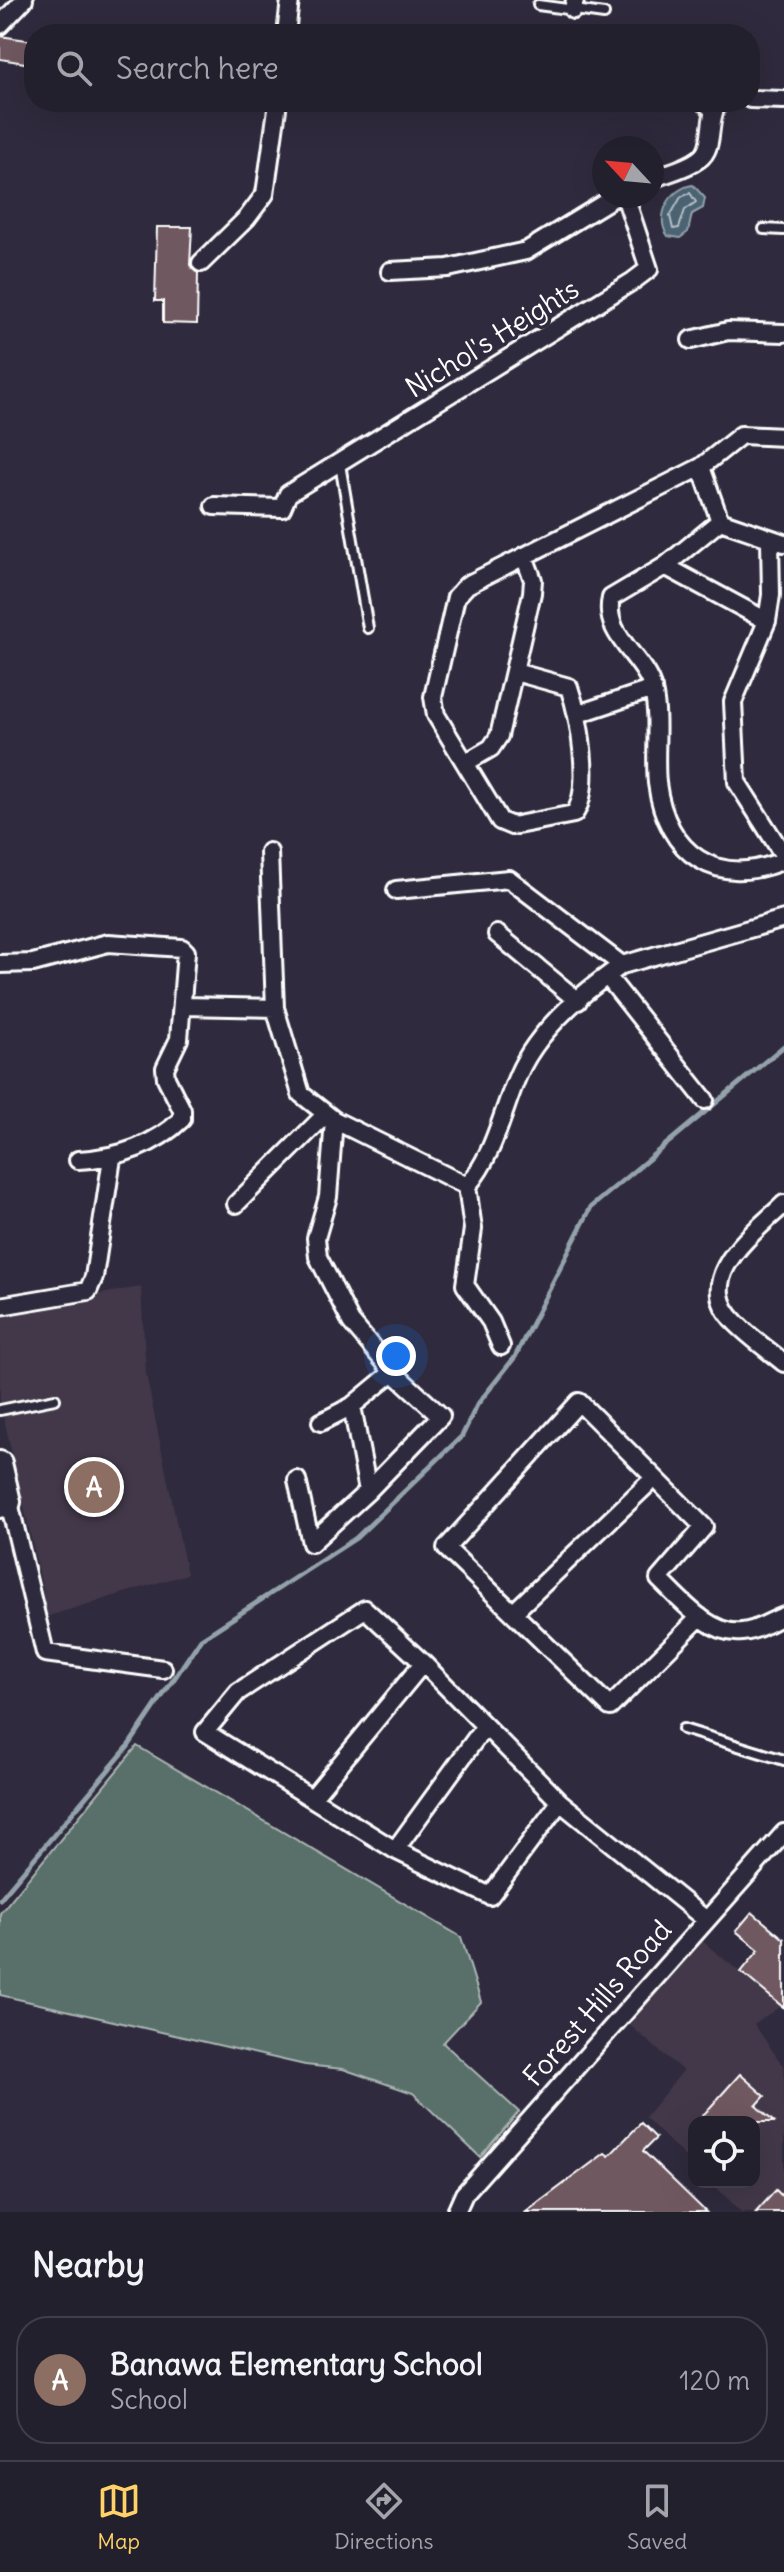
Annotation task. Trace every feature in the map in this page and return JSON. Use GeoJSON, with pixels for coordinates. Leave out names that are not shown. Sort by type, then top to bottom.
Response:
{"type":"FeatureCollection","features":[{"type":"Feature","properties":{"kind":"street"},"geometry":{"type":"LineString","coordinates":[[0,25],[24,0]]}},
{"type":"Feature","properties":{"kind":"street"},"geometry":{"type":"LineString","coordinates":[[287,24],[290,0]]}},
{"type":"Feature","properties":{"kind":"street"},"geometry":{"type":"LineString","coordinates":[[760,99],[784,100]]}},
{"type":"Feature","properties":{"kind":"street"},"geometry":{"type":"LineString","coordinates":[[201,263],[247,218],[265,194],[277,112]]}},
{"type":"Feature","properties":{"kind":"street"},"geometry":{"type":"LineString","coordinates":[[664,174],[701,159],[708,145],[709,112]]}},
{"type":"Feature","properties":{"kind":"street"},"geometry":{"type":"LineString","coordinates":[[390,271],[448,268],[526,251],[596,208]]}},
{"type":"Feature","properties":{"kind":"street","name":"Nichol's Heights"},"geometry":{"type":"LineString","coordinates":[[214,506],[277,510],[295,490],[649,269],[629,208]]}},
{"type":"Feature","properties":{"kind":"street"},"geometry":{"type":"LineString","coordinates":[[691,340],[728,331],[784,333]]}},
{"type":"Feature","properties":{"kind":"street"},"geometry":{"type":"LineString","coordinates":[[515,672],[569,687],[578,714],[583,802],[574,814],[512,826],[500,821],[436,715],[433,697],[456,597],[467,585],[701,467],[741,435],[784,437]]}},
{"type":"Feature","properties":{"kind":"street"},"geometry":{"type":"LineString","coordinates":[[701,467],[720,521]]}},
{"type":"Feature","properties":{"kind":"street"},"geometry":{"type":"LineString","coordinates":[[720,521],[777,542],[767,621],[733,702],[737,782],[784,858],[765,868],[714,867],[693,858],[673,832],[657,784],[653,689],[611,623],[608,609],[611,598],[665,566],[720,521]]}},
{"type":"Feature","properties":{"kind":"street"},"geometry":{"type":"LineString","coordinates":[[465,763],[491,748],[499,736],[533,580],[524,556]]}},
{"type":"Feature","properties":{"kind":"street"},"geometry":{"type":"LineString","coordinates":[[665,566],[767,621]]}},
{"type":"Feature","properties":{"kind":"street"},"geometry":{"type":"LineString","coordinates":[[578,714],[653,689]]}},
{"type":"Feature","properties":{"kind":"street"},"geometry":{"type":"LineString","coordinates":[[269,852],[275,1008],[301,1094],[330,1117],[467,1186]]}},
{"type":"Feature","properties":{"kind":"street"},"geometry":{"type":"LineString","coordinates":[[396,890],[509,879],[622,965]]}},
{"type":"Feature","properties":{"kind":"street"},"geometry":{"type":"LineString","coordinates":[[467,1186],[481,1171],[519,1072],[540,1039],[607,976],[622,965],[784,919]]}},
{"type":"Feature","properties":{"kind":"street"},"geometry":{"type":"LineString","coordinates":[[497,934],[578,1001]]}},
{"type":"Feature","properties":{"kind":"street"},"geometry":{"type":"LineString","coordinates":[[0,964],[33,963],[108,943],[182,948],[187,958],[179,1039],[165,1068],[166,1078],[182,1110],[182,1119],[149,1143],[112,1158],[78,1160]]}},
{"type":"Feature","properties":{"kind":"street"},"geometry":{"type":"LineString","coordinates":[[607,976],[705,1100]]}},
{"type":"Feature","properties":{"kind":"street"},"geometry":{"type":"LineString","coordinates":[[184,1006],[275,1008]]}},
{"type":"Feature","properties":{"kind":"street"},"geometry":{"type":"LineString","coordinates":[[236,1204],[330,1117]]}},
{"type":"Feature","properties":{"kind":"street"},"geometry":{"type":"LineString","coordinates":[[297,1480],[311,1543],[368,1491],[441,1416],[393,1372],[351,1322],[318,1257],[316,1238],[328,1197],[330,1117]]}},
{"type":"Feature","properties":{"kind":"street"},"geometry":{"type":"LineString","coordinates":[[0,1306],[75,1296],[92,1282],[112,1158]]}},
{"type":"Feature","properties":{"kind":"street"},"geometry":{"type":"LineString","coordinates":[[467,1186],[473,1229],[465,1285],[491,1322],[501,1346]]}},
{"type":"Feature","properties":{"kind":"street"},"geometry":{"type":"LineString","coordinates":[[784,1204],[726,1261],[720,1278],[721,1301],[734,1321],[784,1363]]}},
{"type":"Feature","properties":{"kind":"street"},"geometry":{"type":"LineString","coordinates":[[321,1422],[352,1406],[393,1372]]}},
{"type":"Feature","properties":{"kind":"street"},"geometry":{"type":"LineString","coordinates":[[700,1617],[610,1707],[446,1548],[579,1402],[704,1527],[659,1579],[700,1617],[726,1631],[741,1633],[784,1616]]}},
{"type":"Feature","properties":{"kind":"street"},"geometry":{"type":"LineString","coordinates":[[352,1406],[368,1491]]}},
{"type":"Feature","properties":{"kind":"street"},"geometry":{"type":"LineString","coordinates":[[0,1463],[5,1504],[45,1653],[163,1669]]}},
{"type":"Feature","properties":{"kind":"street"},"geometry":{"type":"LineString","coordinates":[[514,1612],[654,1478]]}},
{"type":"Feature","properties":{"kind":"street"},"geometry":{"type":"LineString","coordinates":[[560,1802],[490,1896],[395,1850],[205,1732],[238,1692],[365,1609],[423,1663],[560,1802],[705,1919]]}},
{"type":"Feature","properties":{"kind":"street"},"geometry":{"type":"LineString","coordinates":[[312,1798],[423,1663]]}},
{"type":"Feature","properties":{"kind":"street"},"geometry":{"type":"LineString","coordinates":[[395,1850],[485,1726]]}},
{"type":"Feature","properties":{"kind":"street","name":"Forest Hills Road"},"geometry":{"type":"LineString","coordinates":[[456,2212],[464,2194],[705,1919],[769,1854],[784,1833]]}},
{"type":"Feature","properties":{"kind":"lane"},"geometry":{"type":"LineString","coordinates":[[538,5],[574,5],[604,14]]}},
{"type":"Feature","properties":{"kind":"lane"},"geometry":{"type":"LineString","coordinates":[[764,229],[784,230]]}},
{"type":"Feature","properties":{"kind":"lane"},"geometry":{"type":"LineString","coordinates":[[340,464],[368,628]]}},
{"type":"Feature","properties":{"kind":"lane"},"geometry":{"type":"LineString","coordinates":[[0,1410],[55,1399]]}},
{"type":"Feature","properties":{"kind":"lane"},"geometry":{"type":"LineString","coordinates":[[683,1729],[784,1760]]}},
{"type":"Feature","properties":{"kind":"shaded area"},"geometry":{"type":"Polygon","coordinates":[[[141,1287],[146,1374],[187,1574],[45,1617],[43,1590],[0,1401],[0,1311],[141,1287]]]}},
{"type":"Feature","properties":{"kind":"shaded area"},"geometry":{"type":"Polygon","coordinates":[[[700,1939],[781,2006],[754,2024],[784,2067],[784,2212],[741,2212],[717,2188],[760,2188],[760,2116],[688,2116],[688,2160],[645,2117],[683,2071],[627,2023],[700,1939]]]}},
{"type":"Feature","properties":{"kind":"green space"},"geometry":{"type":"Polygon","coordinates":[[[137,1746],[461,1937],[481,2002],[443,2043],[519,2112],[480,2157],[413,2093],[343,2069],[305,2065],[0,1995],[0,1913],[137,1746]]]}},
{"type":"Feature","properties":{"kind":"water"},"geometry":{"type":"Polygon","coordinates":[[[693,185],[705,198],[703,208],[692,214],[688,232],[680,238],[668,236],[663,220],[667,204],[677,192],[693,185]]]}},
{"type":"Feature","properties":{"kind":"building"},"geometry":{"type":"Polygon","coordinates":[[[0,36],[24,40],[24,63],[0,59],[0,36]]]}},
{"type":"Feature","properties":{"kind":"building"},"geometry":{"type":"Polygon","coordinates":[[[157,227],[192,227],[190,265],[198,273],[197,324],[163,323],[163,301],[155,301],[157,227]]]}},
{"type":"Feature","properties":{"kind":"building"},"geometry":{"type":"Polygon","coordinates":[[[752,1912],[784,1939],[784,2008],[741,1972],[759,1950],[736,1931],[752,1912]]]}},
{"type":"Feature","properties":{"kind":"building"},"geometry":{"type":"Polygon","coordinates":[[[740,2074],[765,2096],[756,2106],[774,2122],[760,2122],[760,2116],[702,2116],[740,2074]]]}},
{"type":"Feature","properties":{"kind":"building"},"geometry":{"type":"Polygon","coordinates":[[[641,2123],[656,2138],[643,2151],[706,2212],[526,2212],[605,2153],[609,2156],[641,2123]]]}},
{"type":"Feature","properties":{"kind":"building"},"geometry":{"type":"Polygon","coordinates":[[[776,2190],[784,2198],[784,2212],[756,2212],[776,2190]]]}},
{"type":"Feature","properties":{"kind":"waterway"},"geometry":{"type":"LineString","coordinates":[[0,1899],[127,1748],[201,1639],[356,1538],[462,1436],[477,1405],[515,1357],[591,1207],[784,1046]]}},
{"type":"Feature","properties":{"kind":"place","name":"Banawa Elementary School"},"geometry":{"type":"Point","coordinates":[94,1487]}}]}
